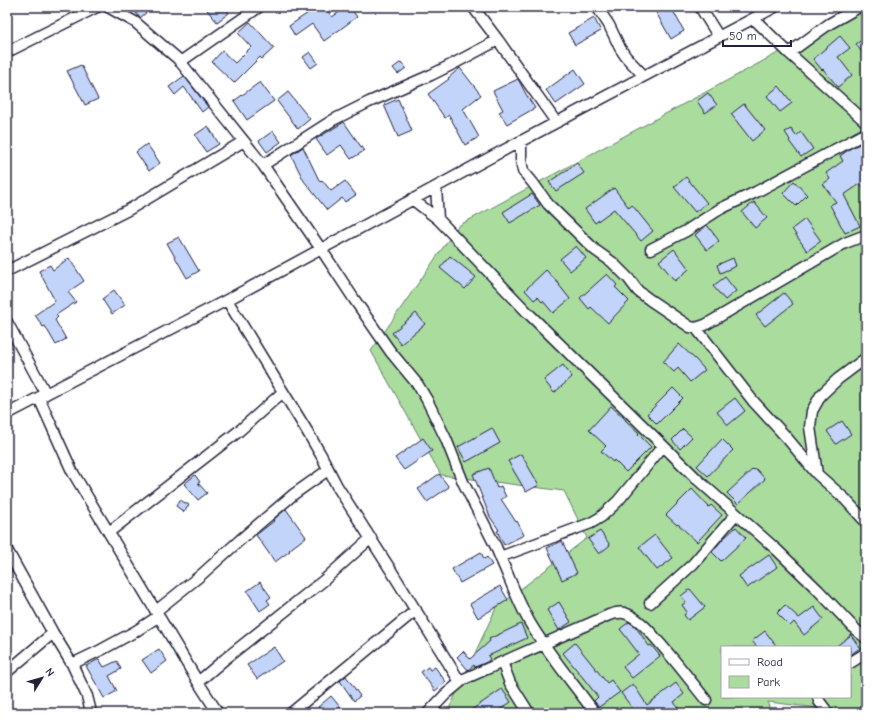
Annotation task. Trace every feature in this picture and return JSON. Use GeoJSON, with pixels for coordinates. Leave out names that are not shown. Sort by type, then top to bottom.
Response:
{"type":"FeatureCollection","features":[{"type":"Feature","properties":{"kind":"street"},"geometry":{"type":"LineString","coordinates":[[7,52],[97,7]]}},
{"type":"Feature","properties":{"kind":"street"},"geometry":{"type":"LineString","coordinates":[[180,62],[259,7]]}},
{"type":"Feature","properties":{"kind":"street"},"geometry":{"type":"LineString","coordinates":[[473,7],[556,122]]}},
{"type":"Feature","properties":{"kind":"street"},"geometry":{"type":"LineString","coordinates":[[597,7],[609,25],[626,57],[644,76]]}},
{"type":"Feature","properties":{"kind":"street"},"geometry":{"type":"LineString","coordinates":[[700,7],[719,37]]}},
{"type":"Feature","properties":{"kind":"street"},"geometry":{"type":"LineString","coordinates":[[7,414],[227,300],[556,122],[775,7]]}},
{"type":"Feature","properties":{"kind":"street"},"geometry":{"type":"LineString","coordinates":[[789,53],[829,24],[859,7]]}},
{"type":"Feature","properties":{"kind":"street"},"geometry":{"type":"LineString","coordinates":[[110,8],[135,22],[180,62],[263,165],[390,351],[418,385],[446,439],[463,482],[496,547],[530,624],[595,713]]}},
{"type":"Feature","properties":{"kind":"street"},"geometry":{"type":"LineString","coordinates":[[754,19],[789,53],[866,122]]}},
{"type":"Feature","properties":{"kind":"street"},"geometry":{"type":"LineString","coordinates":[[263,165],[333,120],[453,64],[498,40]]}},
{"type":"Feature","properties":{"kind":"street"},"geometry":{"type":"LineString","coordinates":[[651,249],[686,231],[720,209],[756,192],[866,133]]}},
{"type":"Feature","properties":{"kind":"street"},"geometry":{"type":"LineString","coordinates":[[7,271],[130,209],[244,141]]}},
{"type":"Feature","properties":{"kind":"street"},"geometry":{"type":"LineString","coordinates":[[521,141],[521,160],[523,171],[548,204],[595,250],[616,266],[638,291],[690,327],[696,328],[706,324],[845,243],[866,235]]}},
{"type":"Feature","properties":{"kind":"street"},"geometry":{"type":"LineString","coordinates":[[436,187],[438,218]]}},
{"type":"Feature","properties":{"kind":"street"},"geometry":{"type":"LineString","coordinates":[[412,199],[438,218],[528,313],[663,446],[698,480],[777,550],[856,630],[866,638]]}},
{"type":"Feature","properties":{"kind":"street"},"geometry":{"type":"LineString","coordinates":[[227,300],[308,431],[337,486],[460,682]]}},
{"type":"Feature","properties":{"kind":"street"},"geometry":{"type":"LineString","coordinates":[[7,322],[43,396],[72,471],[218,713]]}},
{"type":"Feature","properties":{"kind":"street"},"geometry":{"type":"LineString","coordinates":[[696,328],[753,401],[817,474],[844,498],[866,522]]}},
{"type":"Feature","properties":{"kind":"street"},"geometry":{"type":"LineString","coordinates":[[817,474],[810,427],[812,411],[821,395],[838,379],[866,358]]}},
{"type":"Feature","properties":{"kind":"street"},"geometry":{"type":"LineString","coordinates":[[109,532],[239,431],[283,392]]}},
{"type":"Feature","properties":{"kind":"street"},"geometry":{"type":"LineString","coordinates":[[500,556],[591,523],[601,517],[618,501],[663,446]]}},
{"type":"Feature","properties":{"kind":"street"},"geometry":{"type":"LineString","coordinates":[[72,664],[136,631],[294,494],[328,470]]}},
{"type":"Feature","properties":{"kind":"street"},"geometry":{"type":"LineString","coordinates":[[650,603],[694,564],[736,514]]}},
{"type":"Feature","properties":{"kind":"street"},"geometry":{"type":"LineString","coordinates":[[198,682],[323,581],[371,538]]}},
{"type":"Feature","properties":{"kind":"street"},"geometry":{"type":"LineString","coordinates":[[7,550],[72,664],[87,696],[90,713]]}},
{"type":"Feature","properties":{"kind":"street"},"geometry":{"type":"LineString","coordinates":[[290,713],[416,610]]}},
{"type":"Feature","properties":{"kind":"street"},"geometry":{"type":"LineString","coordinates":[[428,713],[464,679],[609,615],[620,612],[635,618],[647,628],[674,659],[706,700]]}},
{"type":"Feature","properties":{"kind":"street"},"geometry":{"type":"LineString","coordinates":[[7,672],[53,633]]}},
{"type":"Feature","properties":{"kind":"street"},"geometry":{"type":"LineString","coordinates":[[851,662],[866,653]]}},
{"type":"Feature","properties":{"kind":"street"},"geometry":{"type":"LineString","coordinates":[[502,662],[510,683],[528,713]]}},
{"type":"Feature","properties":{"kind":"street"},"geometry":{"type":"LineString","coordinates":[[818,698],[828,713]]}},
{"type":"Feature","properties":{"kind":"green space"},"geometry":{"type":"Polygon","coordinates":[[[863,7],[866,67],[866,713],[828,713],[818,708],[768,702],[770,713],[447,713],[496,608],[587,538],[564,491],[441,475],[371,351],[458,226],[863,7]]]}},
{"type":"Feature","properties":{"kind":"building"},"geometry":{"type":"Polygon","coordinates":[[[131,7],[153,7],[140,18],[131,7]]]}},
{"type":"Feature","properties":{"kind":"building"},"geometry":{"type":"Polygon","coordinates":[[[211,7],[224,7],[229,13],[217,22],[207,10],[211,7]]]}},
{"type":"Feature","properties":{"kind":"building"},"geometry":{"type":"Polygon","coordinates":[[[304,7],[325,7],[332,17],[347,7],[350,7],[357,17],[324,41],[312,24],[295,36],[289,26],[308,13],[304,7]]]}},
{"type":"Feature","properties":{"kind":"building"},"geometry":{"type":"Polygon","coordinates":[[[658,7],[671,7],[684,31],[671,39],[654,9],[658,7]]]}},
{"type":"Feature","properties":{"kind":"building"},"geometry":{"type":"Polygon","coordinates":[[[594,18],[601,31],[575,45],[568,33],[594,18]]]}},
{"type":"Feature","properties":{"kind":"building"},"geometry":{"type":"Polygon","coordinates":[[[250,22],[274,48],[262,59],[260,57],[234,83],[212,62],[222,51],[235,63],[251,47],[238,33],[250,22]]]}},
{"type":"Feature","properties":{"kind":"building"},"geometry":{"type":"Polygon","coordinates":[[[840,36],[850,48],[838,57],[852,75],[838,87],[813,59],[840,36]]]}},
{"type":"Feature","properties":{"kind":"building"},"geometry":{"type":"Polygon","coordinates":[[[866,37],[866,58],[856,44],[866,37]]]}},
{"type":"Feature","properties":{"kind":"building"},"geometry":{"type":"Polygon","coordinates":[[[310,52],[318,63],[311,68],[303,57],[310,52]]]}},
{"type":"Feature","properties":{"kind":"building"},"geometry":{"type":"Polygon","coordinates":[[[401,62],[406,68],[398,74],[393,68],[401,62]]]}},
{"type":"Feature","properties":{"kind":"building"},"geometry":{"type":"Polygon","coordinates":[[[81,65],[98,99],[85,105],[67,71],[81,65]]]}},
{"type":"Feature","properties":{"kind":"building"},"geometry":{"type":"Polygon","coordinates":[[[460,68],[481,95],[463,109],[479,137],[465,145],[449,115],[445,118],[428,94],[449,79],[448,78],[460,68]]]}},
{"type":"Feature","properties":{"kind":"building"},"geometry":{"type":"Polygon","coordinates":[[[575,69],[585,84],[556,104],[546,90],[575,69]]]}},
{"type":"Feature","properties":{"kind":"building"},"geometry":{"type":"Polygon","coordinates":[[[184,76],[208,107],[202,112],[184,87],[175,95],[169,87],[184,76]]]}},
{"type":"Feature","properties":{"kind":"building"},"geometry":{"type":"Polygon","coordinates":[[[518,79],[535,108],[507,124],[499,112],[503,110],[493,91],[518,79]]]}},
{"type":"Feature","properties":{"kind":"building"},"geometry":{"type":"Polygon","coordinates":[[[260,82],[274,101],[247,120],[234,101],[260,82]]]}},
{"type":"Feature","properties":{"kind":"building"},"geometry":{"type":"Polygon","coordinates":[[[779,86],[792,103],[780,112],[767,96],[779,86]]]}},
{"type":"Feature","properties":{"kind":"building"},"geometry":{"type":"Polygon","coordinates":[[[288,92],[310,119],[298,129],[277,101],[288,92]]]}},
{"type":"Feature","properties":{"kind":"building"},"geometry":{"type":"Polygon","coordinates":[[[708,93],[717,105],[705,113],[697,101],[708,93]]]}},
{"type":"Feature","properties":{"kind":"building"},"geometry":{"type":"Polygon","coordinates":[[[398,99],[412,131],[398,137],[384,105],[398,99]]]}},
{"type":"Feature","properties":{"kind":"building"},"geometry":{"type":"Polygon","coordinates":[[[744,104],[765,130],[752,141],[731,114],[744,104]]]}},
{"type":"Feature","properties":{"kind":"building"},"geometry":{"type":"Polygon","coordinates":[[[344,122],[364,151],[351,159],[341,145],[327,155],[316,139],[344,122]]]}},
{"type":"Feature","properties":{"kind":"building"},"geometry":{"type":"Polygon","coordinates":[[[208,126],[219,144],[206,152],[195,135],[208,126]]]}},
{"type":"Feature","properties":{"kind":"building"},"geometry":{"type":"Polygon","coordinates":[[[791,129],[796,136],[801,132],[813,149],[801,157],[789,141],[790,140],[785,132],[791,129]]]}},
{"type":"Feature","properties":{"kind":"building"},"geometry":{"type":"Polygon","coordinates":[[[273,131],[281,142],[267,152],[259,141],[273,131]]]}},
{"type":"Feature","properties":{"kind":"building"},"geometry":{"type":"Polygon","coordinates":[[[864,142],[866,145],[866,192],[860,184],[844,195],[860,226],[845,233],[830,205],[836,202],[823,184],[830,179],[826,173],[843,161],[840,156],[851,148],[864,142]]]}},
{"type":"Feature","properties":{"kind":"building"},"geometry":{"type":"Polygon","coordinates":[[[147,144],[160,163],[149,171],[136,152],[147,144]]]}},
{"type":"Feature","properties":{"kind":"building"},"geometry":{"type":"Polygon","coordinates":[[[303,147],[320,182],[322,180],[331,191],[345,181],[356,195],[345,202],[342,198],[327,210],[304,181],[291,155],[303,147]]]}},
{"type":"Feature","properties":{"kind":"building"},"geometry":{"type":"Polygon","coordinates":[[[577,163],[584,173],[556,191],[549,182],[577,163]]]}},
{"type":"Feature","properties":{"kind":"building"},"geometry":{"type":"Polygon","coordinates":[[[686,177],[707,203],[695,212],[674,187],[686,177]]]}},
{"type":"Feature","properties":{"kind":"building"},"geometry":{"type":"Polygon","coordinates":[[[794,181],[807,195],[796,206],[783,193],[794,181]]]}},
{"type":"Feature","properties":{"kind":"building"},"geometry":{"type":"Polygon","coordinates":[[[614,188],[629,208],[632,205],[653,231],[641,241],[614,209],[595,223],[585,209],[614,188]]]}},
{"type":"Feature","properties":{"kind":"building"},"geometry":{"type":"Polygon","coordinates":[[[532,194],[540,205],[510,223],[503,212],[532,194]]]}},
{"type":"Feature","properties":{"kind":"building"},"geometry":{"type":"Polygon","coordinates":[[[754,202],[767,218],[755,228],[742,212],[754,202]]]}},
{"type":"Feature","properties":{"kind":"building"},"geometry":{"type":"Polygon","coordinates":[[[805,219],[821,241],[807,251],[792,229],[805,219]]]}},
{"type":"Feature","properties":{"kind":"building"},"geometry":{"type":"Polygon","coordinates":[[[707,225],[719,241],[707,250],[695,235],[707,225]]]}},
{"type":"Feature","properties":{"kind":"building"},"geometry":{"type":"Polygon","coordinates":[[[179,237],[199,271],[187,278],[167,243],[179,237]]]}},
{"type":"Feature","properties":{"kind":"building"},"geometry":{"type":"Polygon","coordinates":[[[576,246],[586,258],[570,271],[560,259],[576,246]]]}},
{"type":"Feature","properties":{"kind":"building"},"geometry":{"type":"Polygon","coordinates":[[[674,249],[689,269],[675,281],[659,261],[674,249]]]}},
{"type":"Feature","properties":{"kind":"building"},"geometry":{"type":"Polygon","coordinates":[[[450,256],[476,277],[465,289],[440,268],[450,256]]]}},
{"type":"Feature","properties":{"kind":"building"},"geometry":{"type":"Polygon","coordinates":[[[69,258],[84,281],[68,292],[76,302],[56,315],[58,317],[55,320],[66,339],[56,345],[45,326],[43,327],[35,315],[55,301],[39,271],[50,265],[53,270],[69,258]]]}},
{"type":"Feature","properties":{"kind":"building"},"geometry":{"type":"Polygon","coordinates":[[[733,258],[736,266],[720,273],[717,265],[733,258]]]}},
{"type":"Feature","properties":{"kind":"building"},"geometry":{"type":"Polygon","coordinates":[[[546,270],[560,285],[570,299],[553,313],[543,301],[542,302],[538,297],[534,300],[525,290],[546,270]]]}},
{"type":"Feature","properties":{"kind":"building"},"geometry":{"type":"Polygon","coordinates":[[[607,274],[617,285],[615,287],[629,301],[608,323],[591,307],[589,309],[580,298],[607,274]]]}},
{"type":"Feature","properties":{"kind":"building"},"geometry":{"type":"Polygon","coordinates":[[[725,277],[736,291],[725,300],[713,286],[725,277]]]}},
{"type":"Feature","properties":{"kind":"building"},"geometry":{"type":"Polygon","coordinates":[[[114,290],[125,305],[112,314],[102,299],[114,290]]]}},
{"type":"Feature","properties":{"kind":"building"},"geometry":{"type":"Polygon","coordinates":[[[784,293],[793,304],[765,326],[756,315],[784,293]]]}},
{"type":"Feature","properties":{"kind":"building"},"geometry":{"type":"Polygon","coordinates":[[[416,313],[425,324],[401,344],[392,333],[416,313]]]}},
{"type":"Feature","properties":{"kind":"building"},"geometry":{"type":"Polygon","coordinates":[[[679,344],[705,370],[690,382],[678,368],[674,372],[663,362],[679,344]]]}},
{"type":"Feature","properties":{"kind":"building"},"geometry":{"type":"Polygon","coordinates":[[[563,365],[572,377],[554,393],[544,380],[563,365]]]}},
{"type":"Feature","properties":{"kind":"building"},"geometry":{"type":"Polygon","coordinates":[[[673,388],[683,398],[657,424],[647,414],[673,388]]]}},
{"type":"Feature","properties":{"kind":"building"},"geometry":{"type":"Polygon","coordinates":[[[735,398],[745,411],[728,425],[717,412],[735,398]]]}},
{"type":"Feature","properties":{"kind":"building"},"geometry":{"type":"Polygon","coordinates":[[[611,406],[651,447],[626,472],[614,460],[613,462],[601,451],[606,446],[589,430],[611,406]]]}},
{"type":"Feature","properties":{"kind":"building"},"geometry":{"type":"Polygon","coordinates":[[[842,421],[851,434],[836,444],[827,431],[842,421]]]}},
{"type":"Feature","properties":{"kind":"building"},"geometry":{"type":"Polygon","coordinates":[[[492,428],[500,443],[466,462],[458,447],[492,428]]]}},
{"type":"Feature","properties":{"kind":"building"},"geometry":{"type":"Polygon","coordinates":[[[683,429],[692,437],[680,449],[672,440],[683,429]]]}},
{"type":"Feature","properties":{"kind":"building"},"geometry":{"type":"Polygon","coordinates":[[[423,438],[432,451],[404,470],[395,458],[423,438]]]}},
{"type":"Feature","properties":{"kind":"building"},"geometry":{"type":"Polygon","coordinates":[[[722,439],[733,450],[708,476],[697,466],[722,439]]]}},
{"type":"Feature","properties":{"kind":"building"},"geometry":{"type":"Polygon","coordinates":[[[521,454],[539,485],[526,492],[508,461],[521,454]]]}},
{"type":"Feature","properties":{"kind":"building"},"geometry":{"type":"Polygon","coordinates":[[[489,468],[497,488],[501,486],[506,497],[501,499],[516,522],[517,521],[524,535],[504,545],[497,531],[499,530],[490,517],[473,474],[489,468]]]}},
{"type":"Feature","properties":{"kind":"building"},"geometry":{"type":"Polygon","coordinates":[[[753,469],[756,469],[765,479],[738,504],[727,493],[753,469]]]}},
{"type":"Feature","properties":{"kind":"building"},"geometry":{"type":"Polygon","coordinates":[[[439,474],[449,487],[427,502],[418,489],[439,474]]]}},
{"type":"Feature","properties":{"kind":"building"},"geometry":{"type":"Polygon","coordinates":[[[195,475],[200,482],[198,483],[207,493],[198,500],[184,484],[195,475]]]}},
{"type":"Feature","properties":{"kind":"building"},"geometry":{"type":"Polygon","coordinates":[[[692,489],[709,507],[711,505],[722,515],[697,542],[666,515],[692,489]]]}},
{"type":"Feature","properties":{"kind":"building"},"geometry":{"type":"Polygon","coordinates":[[[180,500],[189,505],[184,512],[176,506],[180,500]]]}},
{"type":"Feature","properties":{"kind":"building"},"geometry":{"type":"Polygon","coordinates":[[[286,509],[306,537],[275,562],[256,535],[274,521],[273,520],[286,509]]]}},
{"type":"Feature","properties":{"kind":"building"},"geometry":{"type":"Polygon","coordinates":[[[736,527],[746,538],[721,561],[712,552],[736,527]]]}},
{"type":"Feature","properties":{"kind":"building"},"geometry":{"type":"Polygon","coordinates":[[[600,531],[610,545],[599,554],[588,539],[600,531]]]}},
{"type":"Feature","properties":{"kind":"building"},"geometry":{"type":"Polygon","coordinates":[[[655,535],[673,558],[657,570],[639,547],[655,535]]]}},
{"type":"Feature","properties":{"kind":"building"},"geometry":{"type":"Polygon","coordinates":[[[562,541],[577,573],[562,580],[547,548],[562,541]]]}},
{"type":"Feature","properties":{"kind":"building"},"geometry":{"type":"Polygon","coordinates":[[[481,552],[484,559],[487,557],[492,565],[460,583],[452,569],[481,552]]]}},
{"type":"Feature","properties":{"kind":"building"},"geometry":{"type":"Polygon","coordinates":[[[769,555],[777,567],[747,588],[739,576],[769,555]]]}},
{"type":"Feature","properties":{"kind":"building"},"geometry":{"type":"Polygon","coordinates":[[[260,582],[271,597],[267,600],[270,604],[260,611],[247,591],[260,582]]]}},
{"type":"Feature","properties":{"kind":"building"},"geometry":{"type":"Polygon","coordinates":[[[500,586],[508,600],[478,618],[470,604],[500,586]]]}},
{"type":"Feature","properties":{"kind":"building"},"geometry":{"type":"Polygon","coordinates":[[[690,589],[705,607],[688,620],[684,615],[687,612],[682,605],[686,602],[681,596],[690,589]]]}},
{"type":"Feature","properties":{"kind":"building"},"geometry":{"type":"Polygon","coordinates":[[[559,602],[571,622],[559,630],[547,610],[559,602]]]}},
{"type":"Feature","properties":{"kind":"building"},"geometry":{"type":"Polygon","coordinates":[[[785,605],[799,618],[814,607],[823,619],[804,635],[794,622],[790,626],[777,613],[785,605]]]}},
{"type":"Feature","properties":{"kind":"building"},"geometry":{"type":"Polygon","coordinates":[[[629,622],[635,626],[649,646],[651,645],[660,656],[632,678],[623,667],[639,654],[620,629],[629,622]]]}},
{"type":"Feature","properties":{"kind":"building"},"geometry":{"type":"Polygon","coordinates":[[[521,624],[527,638],[488,656],[490,659],[487,662],[475,667],[474,665],[468,670],[457,657],[463,651],[470,659],[490,641],[489,639],[521,624]]]}},
{"type":"Feature","properties":{"kind":"building"},"geometry":{"type":"Polygon","coordinates":[[[765,631],[776,646],[756,646],[752,641],[765,631]]]}},
{"type":"Feature","properties":{"kind":"building"},"geometry":{"type":"Polygon","coordinates":[[[850,634],[860,648],[851,654],[851,646],[836,646],[850,636],[850,634]]]}},
{"type":"Feature","properties":{"kind":"building"},"geometry":{"type":"Polygon","coordinates":[[[575,643],[607,683],[611,680],[620,692],[599,707],[594,701],[598,697],[563,653],[575,643]]]}},
{"type":"Feature","properties":{"kind":"building"},"geometry":{"type":"Polygon","coordinates":[[[274,647],[283,661],[257,679],[247,665],[274,647]]]}},
{"type":"Feature","properties":{"kind":"building"},"geometry":{"type":"Polygon","coordinates":[[[159,649],[167,661],[151,673],[142,660],[159,649]]]}},
{"type":"Feature","properties":{"kind":"building"},"geometry":{"type":"Polygon","coordinates":[[[99,659],[104,667],[117,661],[121,669],[109,676],[117,691],[104,698],[86,666],[99,659]]]}},
{"type":"Feature","properties":{"kind":"building"},"geometry":{"type":"Polygon","coordinates":[[[428,667],[430,670],[435,667],[446,682],[435,691],[421,672],[428,667]]]}},
{"type":"Feature","properties":{"kind":"building"},"geometry":{"type":"Polygon","coordinates":[[[346,676],[360,696],[354,701],[340,681],[346,676]]]}},
{"type":"Feature","properties":{"kind":"building"},"geometry":{"type":"Polygon","coordinates":[[[676,683],[684,694],[674,702],[678,708],[672,713],[636,713],[621,693],[633,684],[647,705],[676,683]]]}},
{"type":"Feature","properties":{"kind":"building"},"geometry":{"type":"Polygon","coordinates":[[[502,689],[511,702],[495,713],[467,713],[502,689]]]}},
{"type":"Feature","properties":{"kind":"building"},"geometry":{"type":"Polygon","coordinates":[[[331,696],[345,713],[323,713],[318,707],[331,696]]]}}]}
